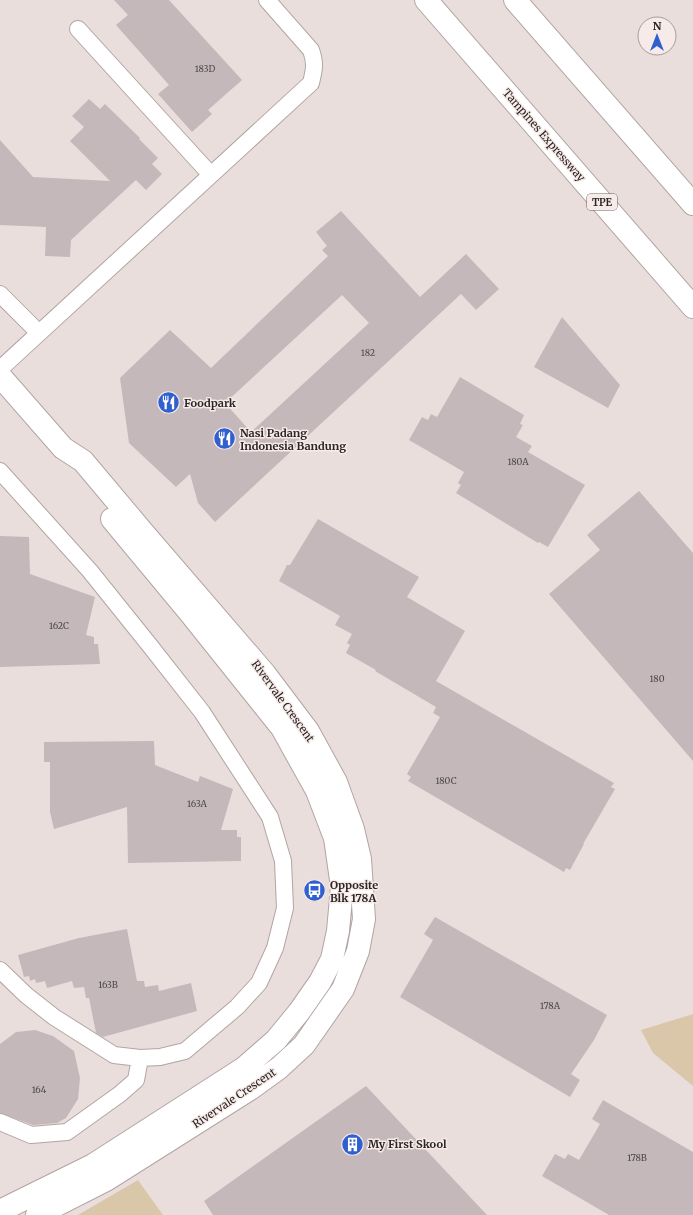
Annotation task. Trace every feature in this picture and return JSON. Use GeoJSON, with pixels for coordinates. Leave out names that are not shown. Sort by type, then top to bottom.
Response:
{"type":"FeatureCollection","features":[{"type":"Feature","properties":{"kind":"main road","name":"Tampines Expressway"},"geometry":{"type":"LineString","coordinates":[[426,0],[693,307]]}},
{"type":"Feature","properties":{"kind":"main road"},"geometry":{"type":"LineString","coordinates":[[515,0],[693,204]]}},
{"type":"Feature","properties":{"kind":"main road","name":"Rivervale Crescent"},"geometry":{"type":"LineString","coordinates":[[0,376],[63,448],[196,607],[282,728],[317,791],[335,838],[342,887],[338,931],[332,959],[320,982],[299,1012],[276,1040],[244,1068],[93,1165],[0,1211]]}},
{"type":"Feature","properties":{"kind":"main road","name":"Rivervale Crescent"},"geometry":{"type":"LineString","coordinates":[[37,1215],[106,1180],[250,1090],[279,1068],[304,1045],[343,989],[358,951],[364,919],[360,859],[353,829],[336,782],[308,731],[265,674],[196,607]]}},
{"type":"Feature","properties":{"kind":"lane"},"geometry":{"type":"LineString","coordinates":[[0,369],[311,83],[315,67],[315,59],[312,50],[268,0]]}},
{"type":"Feature","properties":{"kind":"lane"},"geometry":{"type":"LineString","coordinates":[[78,29],[211,175]]}},
{"type":"Feature","properties":{"kind":"lane"},"geometry":{"type":"LineString","coordinates":[[0,294],[40,333]]}},
{"type":"Feature","properties":{"kind":"lane"},"geometry":{"type":"LineString","coordinates":[[0,471],[90,571],[202,712],[270,817],[283,861],[285,908],[275,948],[259,983],[237,1007],[185,1051],[160,1057],[140,1058],[114,1055],[54,1017],[26,995],[0,970]]}},
{"type":"Feature","properties":{"kind":"lane"},"geometry":{"type":"LineString","coordinates":[[0,1122],[31,1136],[66,1132],[120,1094],[136,1080],[140,1058]]}},
{"type":"Feature","properties":{"kind":"shaded area"},"geometry":{"type":"Polygon","coordinates":[[[693,1014],[693,1086],[653,1053],[641,1030],[693,1014]]]}},
{"type":"Feature","properties":{"kind":"shaded area"},"geometry":{"type":"Polygon","coordinates":[[[138,1180],[163,1215],[78,1215],[138,1180]]]}},
{"type":"Feature","properties":{"kind":"building"},"geometry":{"type":"Polygon","coordinates":[[[114,0],[169,0],[242,80],[208,110],[212,114],[192,132],[158,94],[169,85],[116,25],[128,15],[114,0]]]}},
{"type":"Feature","properties":{"kind":"building"},"geometry":{"type":"Polygon","coordinates":[[[89,99],[100,109],[105,104],[140,138],[139,139],[158,158],[152,164],[162,174],[146,190],[136,180],[71,240],[70,257],[45,256],[46,227],[0,225],[0,140],[33,177],[110,181],[70,141],[84,127],[72,116],[89,99]]]}},
{"type":"Feature","properties":{"kind":"building"},"geometry":{"type":"Polygon","coordinates":[[[341,211],[420,297],[466,254],[499,289],[476,310],[461,294],[215,522],[198,503],[190,474],[176,487],[129,443],[120,378],[170,330],[211,368],[328,256],[322,250],[327,246],[316,232],[341,211]],[[342,295],[225,403],[251,432],[369,323],[342,295]]]}},
{"type":"Feature","properties":{"kind":"building"},"geometry":{"type":"Polygon","coordinates":[[[562,317],[620,385],[608,408],[534,367],[562,317]]]}},
{"type":"Feature","properties":{"kind":"building"},"geometry":{"type":"Polygon","coordinates":[[[460,377],[524,415],[520,424],[523,425],[516,437],[532,446],[528,452],[585,485],[548,547],[539,542],[538,543],[456,493],[461,485],[458,483],[464,472],[409,440],[422,417],[428,420],[431,414],[437,417],[460,377]]]}},
{"type":"Feature","properties":{"kind":"building"},"geometry":{"type":"Polygon","coordinates":[[[639,491],[693,553],[693,761],[549,594],[600,550],[587,535],[639,491]]]}},
{"type":"Feature","properties":{"kind":"building"},"geometry":{"type":"Polygon","coordinates":[[[318,519],[419,577],[407,597],[465,631],[436,681],[614,783],[611,787],[615,789],[583,844],[570,870],[566,868],[564,872],[408,781],[411,777],[407,774],[440,717],[433,713],[436,707],[346,653],[350,645],[347,643],[352,634],[335,625],[340,616],[279,581],[287,565],[290,565],[318,519]]]}},
{"type":"Feature","properties":{"kind":"building"},"geometry":{"type":"Polygon","coordinates":[[[0,536],[29,537],[30,574],[95,597],[86,635],[94,637],[94,644],[98,644],[100,664],[0,667],[0,536]]]}},
{"type":"Feature","properties":{"kind":"building"},"geometry":{"type":"Polygon","coordinates":[[[154,741],[155,765],[198,782],[200,776],[233,789],[221,830],[237,830],[237,837],[241,837],[241,861],[128,863],[127,807],[54,829],[50,812],[50,762],[44,762],[44,742],[154,741]]]}},
{"type":"Feature","properties":{"kind":"building"},"geometry":{"type":"Polygon","coordinates":[[[435,917],[607,1015],[594,1040],[571,1074],[580,1080],[570,1097],[400,997],[433,940],[424,934],[435,917]]]}},
{"type":"Feature","properties":{"kind":"building"},"geometry":{"type":"Polygon","coordinates":[[[127,929],[137,981],[144,981],[145,987],[158,985],[159,991],[191,983],[197,1011],[103,1037],[96,1033],[89,998],[86,998],[84,987],[74,988],[72,981],[47,988],[45,981],[36,983],[35,979],[30,981],[29,976],[24,977],[18,955],[79,938],[127,929]]]}},
{"type":"Feature","properties":{"kind":"building"},"geometry":{"type":"Polygon","coordinates":[[[35,1030],[53,1036],[74,1051],[80,1078],[78,1099],[66,1118],[57,1123],[33,1125],[0,1113],[0,1044],[16,1032],[35,1030]]]}},
{"type":"Feature","properties":{"kind":"building","name":"My First Skool"},"geometry":{"type":"Polygon","coordinates":[[[366,1086],[487,1215],[213,1215],[204,1201],[366,1086]]]}},
{"type":"Feature","properties":{"kind":"building"},"geometry":{"type":"Polygon","coordinates":[[[603,1100],[693,1152],[693,1215],[609,1215],[542,1176],[555,1154],[565,1159],[568,1154],[579,1160],[600,1124],[592,1119],[603,1100]]]}},
{"type":"Feature","properties":{"kind":"place","name":"Foodpark"},"geometry":{"type":"Point","coordinates":[169,403]}},
{"type":"Feature","properties":{"kind":"place","name":"Nasi Padang Indonesia Bandung"},"geometry":{"type":"Point","coordinates":[225,439]}},
{"type":"Feature","properties":{"kind":"place","name":"Opposite Blk 178A"},"geometry":{"type":"Point","coordinates":[315,891]}},
{"type":"Feature","properties":{"kind":"place","name":"My First Skool"},"geometry":{"type":"Point","coordinates":[352,1144]}}]}
